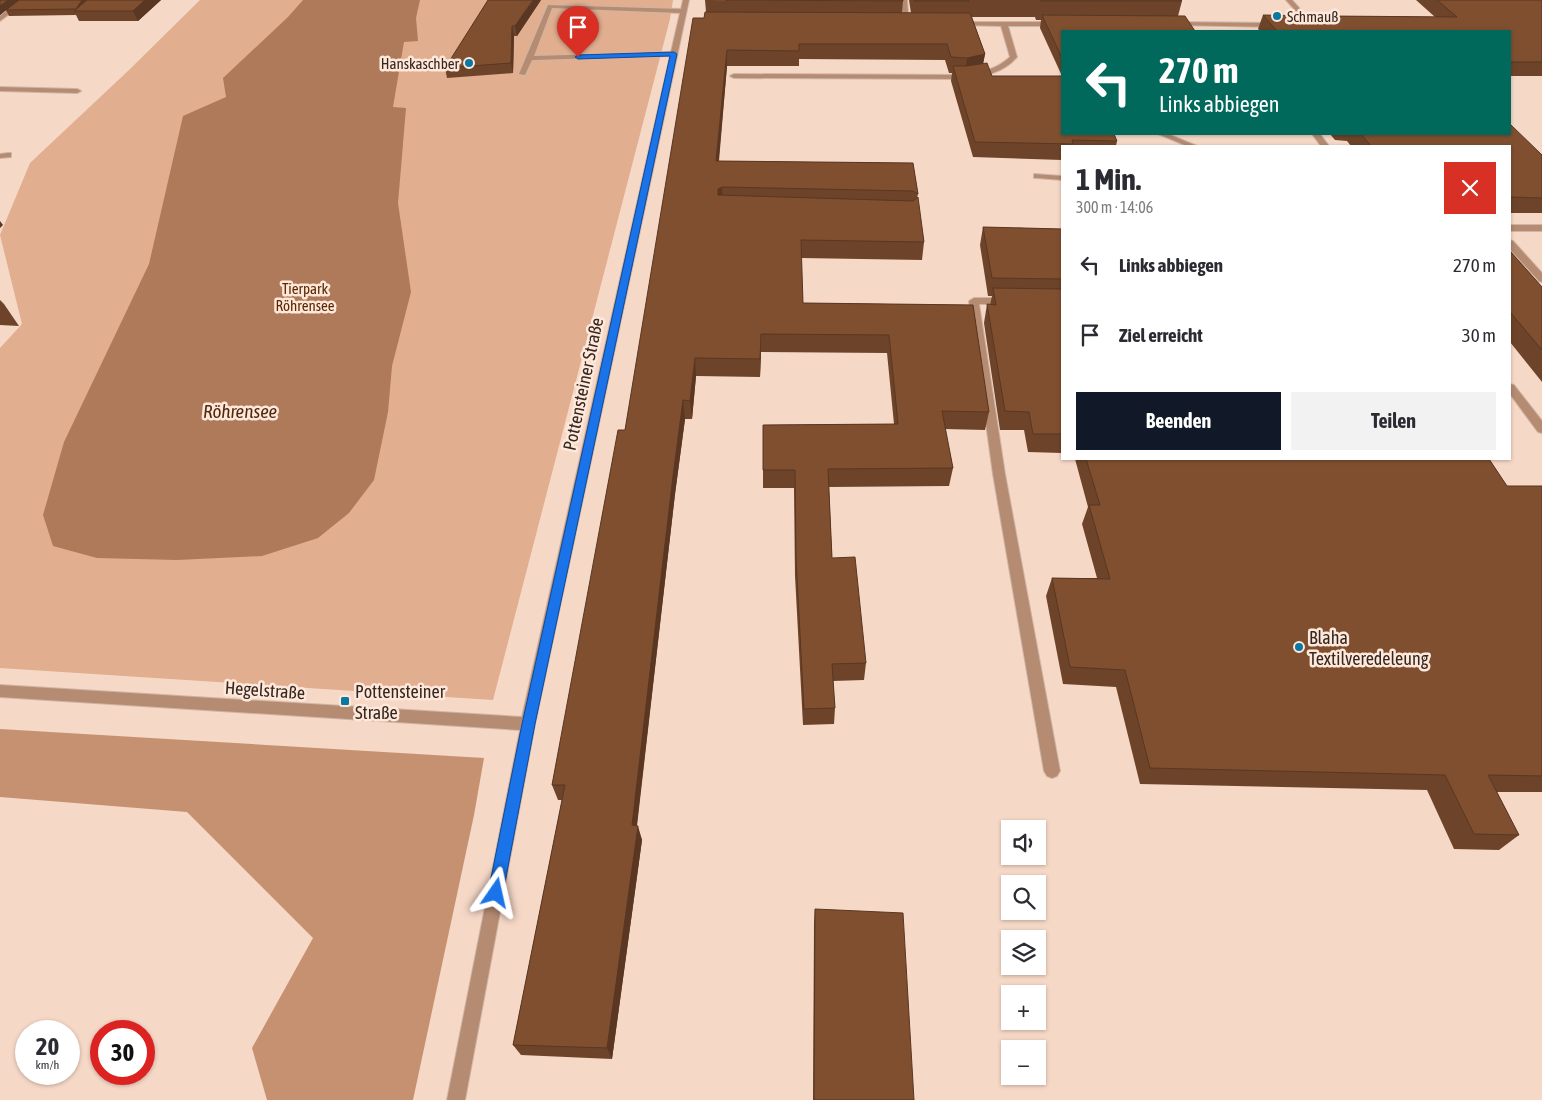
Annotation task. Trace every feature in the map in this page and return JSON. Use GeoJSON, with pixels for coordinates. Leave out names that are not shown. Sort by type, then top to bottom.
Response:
{"type":"FeatureCollection","features":[{"type":"Feature","properties":{"kind":"street"},"geometry":{"type":"LineString","coordinates":[[0,20],[25,0]]}},
{"type":"Feature","properties":{"kind":"street","name":"Pottensteiner Straße"},"geometry":{"type":"LineString","coordinates":[[456,1100],[528,724],[686,0]]}},
{"type":"Feature","properties":{"kind":"street"},"geometry":{"type":"LineString","coordinates":[[904,0],[907,24]]}},
{"type":"Feature","properties":{"kind":"street"},"geometry":{"type":"LineString","coordinates":[[1289,0],[1316,30]]}},
{"type":"Feature","properties":{"kind":"street"},"geometry":{"type":"LineString","coordinates":[[523,74],[550,6],[683,11]]}},
{"type":"Feature","properties":{"kind":"street"},"geometry":{"type":"LineString","coordinates":[[682,23],[691,23]]}},
{"type":"Feature","properties":{"kind":"street"},"geometry":{"type":"LineString","coordinates":[[897,24],[916,24]]}},
{"type":"Feature","properties":{"kind":"street"},"geometry":{"type":"LineString","coordinates":[[954,24],[1063,24]]}},
{"type":"Feature","properties":{"kind":"street"},"geometry":{"type":"LineString","coordinates":[[734,76],[965,76],[988,73],[1004,68],[1014,57],[1004,24]]}},
{"type":"Feature","properties":{"kind":"street"},"geometry":{"type":"LineString","coordinates":[[1162,24],[1282,25]]}},
{"type":"Feature","properties":{"kind":"street"},"geometry":{"type":"LineString","coordinates":[[1301,25],[1311,25]]}},
{"type":"Feature","properties":{"kind":"street"},"geometry":{"type":"LineString","coordinates":[[528,58],[674,54]]}},
{"type":"Feature","properties":{"kind":"street"},"geometry":{"type":"LineString","coordinates":[[0,89],[77,91]]}},
{"type":"Feature","properties":{"kind":"street"},"geometry":{"type":"LineString","coordinates":[[1165,135],[1190,145]]}},
{"type":"Feature","properties":{"kind":"street"},"geometry":{"type":"LineString","coordinates":[[1317,135],[1325,145]]}},
{"type":"Feature","properties":{"kind":"street"},"geometry":{"type":"LineString","coordinates":[[1037,176],[1061,178]]}},
{"type":"Feature","properties":{"kind":"street"},"geometry":{"type":"LineString","coordinates":[[1511,228],[1542,228]]}},
{"type":"Feature","properties":{"kind":"street"},"geometry":{"type":"LineString","coordinates":[[1511,244],[1542,279]]}},
{"type":"Feature","properties":{"kind":"street"},"geometry":{"type":"LineString","coordinates":[[1023,301],[974,301],[999,474],[1052,771]]}},
{"type":"Feature","properties":{"kind":"street"},"geometry":{"type":"LineString","coordinates":[[1511,388],[1542,429]]}},
{"type":"Feature","properties":{"kind":"street","name":"Hegelstraße"},"geometry":{"type":"LineString","coordinates":[[0,691],[528,724]]}},
{"type":"Feature","properties":{"kind":"green space","name":"Tierpark Röhrensee"},"geometry":{"type":"Polygon","coordinates":[[[200,0],[673,0],[670,19],[493,700],[0,668],[0,348],[22,324],[0,235],[30,163],[200,0]]]}},
{"type":"Feature","properties":{"kind":"shaded area"},"geometry":{"type":"Polygon","coordinates":[[[0,729],[484,758],[474,815],[413,1100],[267,1100],[252,1048],[313,938],[187,812],[0,797],[0,729]]]}},
{"type":"Feature","properties":{"kind":"water","name":"Röhrensee"},"geometry":{"type":"Polygon","coordinates":[[[303,0],[420,0],[416,18],[418,41],[404,42],[393,107],[406,108],[398,203],[411,292],[392,366],[388,412],[374,480],[349,513],[318,538],[262,556],[177,560],[97,558],[53,546],[43,515],[64,442],[149,264],[183,116],[226,97],[223,78],[288,17],[303,0]]]}},
{"type":"Feature","properties":{"kind":"building"},"geometry":{"type":"Polygon","coordinates":[[[0,0],[8,0],[0,6],[0,0]]]}},
{"type":"Feature","properties":{"kind":"building"},"geometry":{"type":"Polygon","coordinates":[[[19,0],[82,0],[76,9],[6,10],[19,0]]]}},
{"type":"Feature","properties":{"kind":"building"},"geometry":{"type":"Polygon","coordinates":[[[87,0],[145,0],[133,11],[74,11],[87,0]]]}},
{"type":"Feature","properties":{"kind":"building"},"geometry":{"type":"Polygon","coordinates":[[[488,0],[533,0],[515,26],[512,26],[511,63],[445,68],[488,0]]]}},
{"type":"Feature","properties":{"kind":"building"},"geometry":{"type":"Polygon","coordinates":[[[725,0],[903,0],[903,1],[725,0]]]}},
{"type":"Feature","properties":{"kind":"building"},"geometry":{"type":"Polygon","coordinates":[[[968,0],[969,1],[914,1],[968,0]]]}},
{"type":"Feature","properties":{"kind":"building"},"geometry":{"type":"Polygon","coordinates":[[[1181,0],[1182,1],[1040,1],[1181,0]]]}},
{"type":"Feature","properties":{"kind":"building"},"geometry":{"type":"Polygon","coordinates":[[[1437,0],[1542,0],[1542,62],[1511,62],[1511,30],[1276,30],[1263,15],[1315,16],[1320,19],[1327,19],[1327,16],[1457,17],[1437,0]]]}},
{"type":"Feature","properties":{"kind":"building"},"geometry":{"type":"Polygon","coordinates":[[[705,12],[970,13],[985,54],[967,58],[951,57],[947,44],[799,44],[799,51],[727,50],[716,161],[913,163],[918,194],[913,191],[722,187],[718,189],[718,195],[913,201],[918,197],[924,242],[801,240],[803,303],[973,305],[989,412],[942,411],[953,468],[828,469],[832,558],[855,557],[866,663],[832,664],[835,708],[804,709],[796,558],[795,470],[763,470],[763,425],[898,424],[889,335],[761,334],[760,359],[695,358],[690,401],[683,400],[673,476],[632,825],[638,826],[607,1048],[513,1045],[565,785],[552,785],[618,430],[625,430],[693,18],[704,18],[705,12]]]}},
{"type":"Feature","properties":{"kind":"building"},"geometry":{"type":"Polygon","coordinates":[[[1042,15],[1185,16],[1194,30],[1061,30],[1061,56],[1042,15]]]}},
{"type":"Feature","properties":{"kind":"building"},"geometry":{"type":"Polygon","coordinates":[[[987,63],[992,76],[1061,76],[1061,135],[1114,135],[1117,141],[1072,140],[1073,144],[975,142],[953,66],[987,63]]]}},
{"type":"Feature","properties":{"kind":"building"},"geometry":{"type":"Polygon","coordinates":[[[1511,125],[1542,155],[1542,198],[1511,197],[1511,145],[1370,145],[1362,135],[1511,135],[1511,125]]]}},
{"type":"Feature","properties":{"kind":"building"},"geometry":{"type":"Polygon","coordinates":[[[983,227],[1061,229],[1061,279],[992,278],[983,227]]]}},
{"type":"Feature","properties":{"kind":"building"},"geometry":{"type":"Polygon","coordinates":[[[1511,252],[1542,287],[1542,350],[1511,313],[1511,252]]]}},
{"type":"Feature","properties":{"kind":"building"},"geometry":{"type":"Polygon","coordinates":[[[993,288],[1061,289],[1061,434],[1033,434],[1029,412],[1005,411],[987,304],[996,305],[993,288]]]}},
{"type":"Feature","properties":{"kind":"building","name":"Blaha Textilveredeleung"},"geometry":{"type":"Polygon","coordinates":[[[1086,460],[1490,460],[1507,486],[1542,486],[1542,776],[1488,775],[1519,835],[1474,834],[1445,775],[1150,768],[1125,670],[1070,667],[1052,578],[1110,579],[1089,505],[1100,505],[1086,460]]]}},
{"type":"Feature","properties":{"kind":"building"},"geometry":{"type":"Polygon","coordinates":[[[815,909],[903,913],[914,1100],[814,1100],[815,909]]]}},
{"type":"Feature","properties":{"kind":"place","name":"Schmauß"},"geometry":{"type":"Point","coordinates":[1277,16]}},
{"type":"Feature","properties":{"kind":"place","name":"Hanskaschber"},"geometry":{"type":"Point","coordinates":[469,63]}},
{"type":"Feature","properties":{"kind":"place","name":"Blaha Textilveredeleung"},"geometry":{"type":"Point","coordinates":[1299,647]}},
{"type":"Feature","properties":{"kind":"place","name":"Pottensteiner Straße"},"geometry":{"type":"Point","coordinates":[345,701]}},
{"type":"Feature","properties":{"kind":"route"},"geometry":{"type":"LineString","coordinates":[[496,893],[528,724],[619,314],[674,54],[578,57]]}}]}
